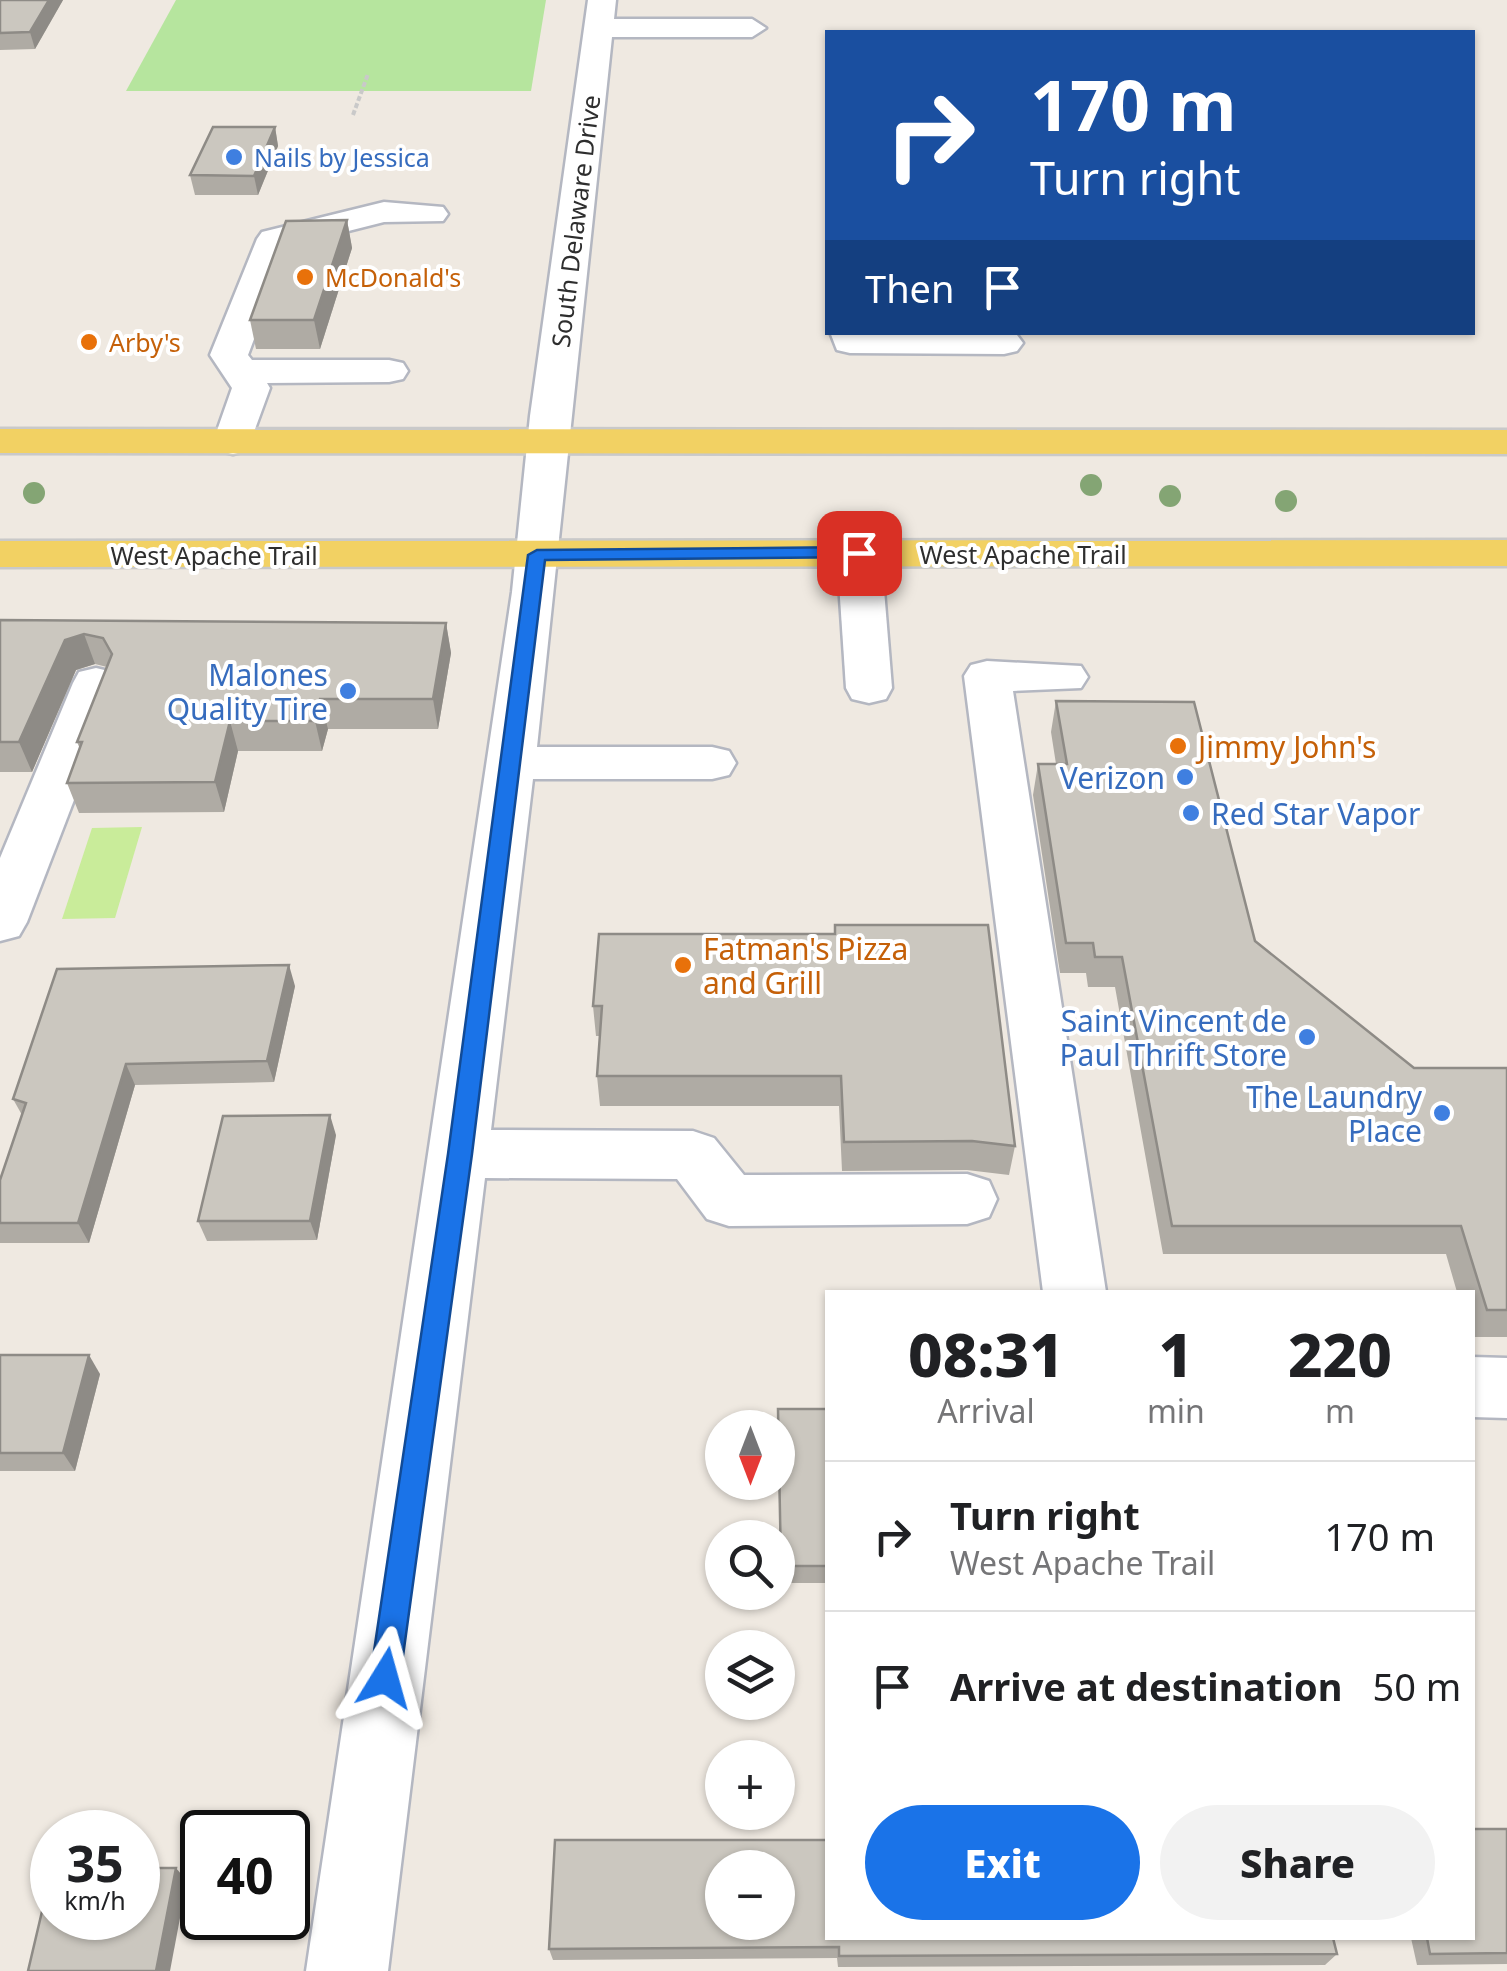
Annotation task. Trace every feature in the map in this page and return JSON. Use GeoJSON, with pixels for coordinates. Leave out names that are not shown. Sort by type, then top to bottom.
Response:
{"type":"FeatureCollection","features":[{"type":"Feature","properties":{"kind":"main road"},"geometry":{"type":"LineString","coordinates":[[0,441],[1507,442]]}},
{"type":"Feature","properties":{"kind":"main road","name":"West Apache Trail"},"geometry":{"type":"LineString","coordinates":[[0,554],[1507,553]]}},
{"type":"Feature","properties":{"kind":"street"},"geometry":{"type":"LineString","coordinates":[[601,14],[752,28]]}},
{"type":"Feature","properties":{"kind":"street","name":"South Delaware Drive"},"geometry":{"type":"LineString","coordinates":[[346,1971],[460,1154],[601,14]]}},
{"type":"Feature","properties":{"kind":"street"},"geometry":{"type":"LineString","coordinates":[[233,442],[251,388],[229,356],[274,239],[384,212],[430,214]]}},
{"type":"Feature","properties":{"kind":"street"},"geometry":{"type":"LineString","coordinates":[[849,335],[850,342],[947,337],[1004,343]]}},
{"type":"Feature","properties":{"kind":"street"},"geometry":{"type":"LineString","coordinates":[[242,372],[389,371]]}},
{"type":"Feature","properties":{"kind":"street"},"geometry":{"type":"LineString","coordinates":[[859,553],[868,688]]}},
{"type":"Feature","properties":{"kind":"street"},"geometry":{"type":"LineString","coordinates":[[1065,677],[987,676],[1076,1290]]}},
{"type":"Feature","properties":{"kind":"street"},"geometry":{"type":"LineString","coordinates":[[0,922],[96,683]]}},
{"type":"Feature","properties":{"kind":"street"},"geometry":{"type":"LineString","coordinates":[[508,764],[712,764]]}},
{"type":"Feature","properties":{"kind":"street"},"geometry":{"type":"LineString","coordinates":[[460,1154],[694,1155],[728,1201],[967,1199]]}},
{"type":"Feature","properties":{"kind":"street"},"geometry":{"type":"LineString","coordinates":[[1475,1387],[1507,1388]]}},
{"type":"Feature","properties":{"kind":"path"},"geometry":{"type":"LineString","coordinates":[[353,116],[368,74]]}},
{"type":"Feature","properties":{"kind":"green space"},"geometry":{"type":"Polygon","coordinates":[[[176,0],[546,0],[531,91],[126,91],[176,0]]]}},
{"type":"Feature","properties":{"kind":"green space"},"geometry":{"type":"Polygon","coordinates":[[[142,827],[115,918],[62,919],[92,828],[142,827]]]}},
{"type":"Feature","properties":{"kind":"building"},"geometry":{"type":"Polygon","coordinates":[[[0,0],[49,0],[30,32],[0,33],[0,0]]]}},
{"type":"Feature","properties":{"kind":"building"},"geometry":{"type":"Polygon","coordinates":[[[213,127],[275,127],[254,176],[190,175],[213,127]]]}},
{"type":"Feature","properties":{"kind":"building"},"geometry":{"type":"Polygon","coordinates":[[[347,220],[314,320],[250,320],[286,221],[347,220]]]}},
{"type":"Feature","properties":{"kind":"building"},"geometry":{"type":"Polygon","coordinates":[[[0,620],[446,623],[433,699],[320,699],[315,721],[230,721],[215,782],[67,783],[82,742],[77,742],[112,654],[103,638],[84,634],[65,640],[19,742],[0,742],[0,620]]]}},
{"type":"Feature","properties":{"kind":"building"},"geometry":{"type":"Polygon","coordinates":[[[1056,701],[1194,702],[1255,941],[1414,1068],[1507,1068],[1507,1310],[1487,1310],[1461,1226],[1172,1226],[1122,957],[1095,957],[1093,943],[1066,943],[1038,764],[1067,764],[1056,701]]]}},
{"type":"Feature","properties":{"kind":"building"},"geometry":{"type":"Polygon","coordinates":[[[835,925],[988,925],[1015,1146],[972,1141],[844,1142],[841,1076],[597,1076],[602,1006],[593,1006],[599,934],[835,934],[835,925]]]}},
{"type":"Feature","properties":{"kind":"building"},"geometry":{"type":"Polygon","coordinates":[[[289,965],[267,1061],[126,1064],[78,1223],[0,1223],[0,1180],[26,1103],[13,1099],[57,969],[289,965]]]}},
{"type":"Feature","properties":{"kind":"building"},"geometry":{"type":"Polygon","coordinates":[[[330,1115],[310,1221],[198,1221],[223,1116],[330,1115]]]}},
{"type":"Feature","properties":{"kind":"building"},"geometry":{"type":"Polygon","coordinates":[[[0,1355],[89,1355],[63,1453],[0,1453],[0,1355]]]}},
{"type":"Feature","properties":{"kind":"building"},"geometry":{"type":"Polygon","coordinates":[[[778,1409],[825,1409],[825,1566],[795,1566],[795,1520],[780,1520],[780,1500],[795,1500],[795,1410],[778,1409]]]}},
{"type":"Feature","properties":{"kind":"building"},"geometry":{"type":"Polygon","coordinates":[[[1475,1829],[1507,1829],[1507,1953],[1430,1954],[1427,1940],[1475,1940],[1475,1829]]]}},
{"type":"Feature","properties":{"kind":"building"},"geometry":{"type":"Polygon","coordinates":[[[555,1840],[825,1840],[825,1940],[1334,1940],[1337,1954],[839,1956],[839,1947],[549,1949],[555,1840]]]}},
{"type":"Feature","properties":{"kind":"building"},"geometry":{"type":"Polygon","coordinates":[[[160,1868],[176,1868],[156,1971],[28,1971],[35,1940],[160,1940],[160,1868]]]}},
{"type":"Feature","properties":{"kind":"place","name":"Nails by Jessica"},"geometry":{"type":"Point","coordinates":[234,157]}},
{"type":"Feature","properties":{"kind":"place","name":"McDonald's"},"geometry":{"type":"Point","coordinates":[305,277]}},
{"type":"Feature","properties":{"kind":"place","name":"Arby's"},"geometry":{"type":"Point","coordinates":[89,342]}},
{"type":"Feature","properties":{"kind":"place","name":"Malones Quality Tire"},"geometry":{"type":"Point","coordinates":[348,691]}},
{"type":"Feature","properties":{"kind":"place","name":"Jimmy John's"},"geometry":{"type":"Point","coordinates":[1178,746]}},
{"type":"Feature","properties":{"kind":"place","name":"Verizon"},"geometry":{"type":"Point","coordinates":[1185,777]}},
{"type":"Feature","properties":{"kind":"place","name":"Red Star Vapor"},"geometry":{"type":"Point","coordinates":[1191,813]}},
{"type":"Feature","properties":{"kind":"place","name":"Fatman's Pizza and Grill"},"geometry":{"type":"Point","coordinates":[683,965]}},
{"type":"Feature","properties":{"kind":"place","name":"Saint Vincent de Paul Thrift Store"},"geometry":{"type":"Point","coordinates":[1307,1037]}},
{"type":"Feature","properties":{"kind":"place","name":"The Laundry Place"},"geometry":{"type":"Point","coordinates":[1442,1113]}},
{"type":"Feature","properties":{"kind":"route"},"geometry":{"type":"LineString","coordinates":[[385,1678],[460,1154],[537,555],[859,553]]}}]}
